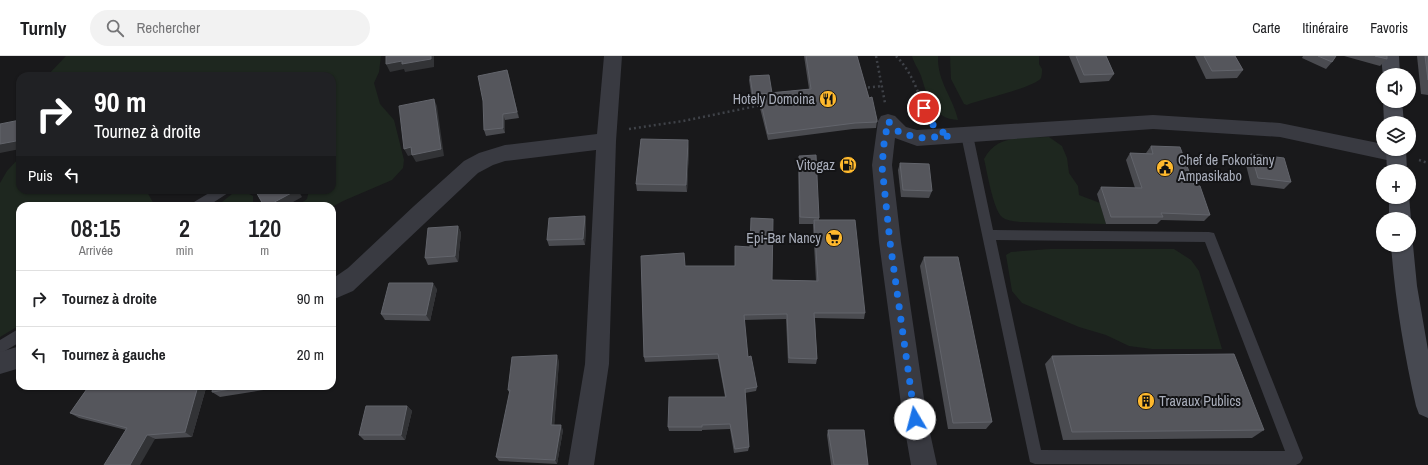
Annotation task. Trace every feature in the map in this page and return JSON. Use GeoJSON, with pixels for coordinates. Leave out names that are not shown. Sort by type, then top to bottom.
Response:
{"type":"FeatureCollection","features":[{"type":"Feature","properties":{"kind":"main road"},"geometry":{"type":"LineString","coordinates":[[1390,56],[1391,68]]}},
{"type":"Feature","properties":{"kind":"main road"},"geometry":{"type":"LineString","coordinates":[[1403,252],[1404,272],[1416,351],[1428,406]]}},
{"type":"Feature","properties":{"kind":"street"},"geometry":{"type":"LineString","coordinates":[[580,465],[597,364],[607,137],[613,56]]}},
{"type":"Feature","properties":{"kind":"street"},"geometry":{"type":"LineString","coordinates":[[924,465],[915,419],[890,242],[882,166],[888,121],[899,132],[917,138],[1154,122],[1280,130],[1396,158]]}},
{"type":"Feature","properties":{"kind":"street"},"geometry":{"type":"LineString","coordinates":[[336,288],[345,284],[356,275],[421,212],[471,168],[486,159],[505,153],[607,137]]}},
{"type":"Feature","properties":{"kind":"street"},"geometry":{"type":"LineString","coordinates":[[0,363],[16,358]]}},
{"type":"Feature","properties":{"kind":"lane"},"geometry":{"type":"LineString","coordinates":[[959,136],[988,236],[1035,457],[1295,458],[1209,237],[988,236]]}},
{"type":"Feature","properties":{"kind":"lane"},"geometry":{"type":"LineString","coordinates":[[204,202],[218,194]]}},
{"type":"Feature","properties":{"kind":"lane"},"geometry":{"type":"LineString","coordinates":[[0,348],[16,337]]}},
{"type":"Feature","properties":{"kind":"path"},"geometry":{"type":"LineString","coordinates":[[858,88],[882,86],[876,56]]}},
{"type":"Feature","properties":{"kind":"path"},"geometry":{"type":"LineString","coordinates":[[896,56],[903,62],[916,87],[927,119],[938,130],[959,136]]}},
{"type":"Feature","properties":{"kind":"path"},"geometry":{"type":"LineString","coordinates":[[607,137],[764,104]]}},
{"type":"Feature","properties":{"kind":"shaded area"},"geometry":{"type":"Polygon","coordinates":[[[66,56],[381,56],[379,72],[374,83],[380,104],[394,120],[404,160],[403,168],[392,180],[336,205],[336,202],[303,202],[307,199],[308,194],[336,194],[336,72],[51,72],[66,56]]]}},
{"type":"Feature","properties":{"kind":"shaded area"},"geometry":{"type":"Polygon","coordinates":[[[912,56],[938,56],[940,74],[958,120],[950,119],[937,112],[929,100],[912,56]]]}},
{"type":"Feature","properties":{"kind":"shaded area"},"geometry":{"type":"Polygon","coordinates":[[[950,56],[1039,56],[1039,64],[1042,69],[1041,78],[1037,82],[1029,85],[967,105],[964,104],[951,79],[950,56]]]}},
{"type":"Feature","properties":{"kind":"shaded area"},"geometry":{"type":"Polygon","coordinates":[[[1049,137],[1062,146],[1067,158],[1069,173],[1078,186],[1079,195],[1100,203],[1106,224],[1020,222],[1006,219],[999,213],[993,198],[984,159],[996,145],[1004,141],[1021,138],[1049,137]]]}},
{"type":"Feature","properties":{"kind":"shaded area"},"geometry":{"type":"Polygon","coordinates":[[[16,161],[16,194],[148,194],[153,202],[16,202],[16,327],[0,337],[0,183],[7,171],[16,161]]]}},
{"type":"Feature","properties":{"kind":"shaded area"},"geometry":{"type":"Polygon","coordinates":[[[232,194],[249,194],[253,196],[253,202],[222,202],[232,194]]]}},
{"type":"Feature","properties":{"kind":"shaded area"},"geometry":{"type":"Polygon","coordinates":[[[1050,249],[1174,249],[1191,260],[1199,271],[1222,349],[1152,349],[1129,346],[1106,335],[1079,327],[1022,303],[1012,291],[1006,255],[1011,252],[1050,249]]]}},
{"type":"Feature","properties":{"kind":"building"},"geometry":{"type":"Polygon","coordinates":[[[386,56],[431,56],[431,59],[402,64],[402,61],[386,64],[386,56]]]}},
{"type":"Feature","properties":{"kind":"building"},"geometry":{"type":"Polygon","coordinates":[[[806,56],[857,56],[869,98],[872,97],[877,122],[855,123],[768,134],[759,94],[811,89],[806,56]]]}},
{"type":"Feature","properties":{"kind":"building"},"geometry":{"type":"Polygon","coordinates":[[[1076,56],[1106,56],[1114,74],[1084,75],[1076,56]]]}},
{"type":"Feature","properties":{"kind":"building"},"geometry":{"type":"Polygon","coordinates":[[[1204,56],[1235,56],[1243,70],[1212,71],[1204,56]]]}},
{"type":"Feature","properties":{"kind":"building"},"geometry":{"type":"Polygon","coordinates":[[[1318,56],[1336,56],[1332,62],[1318,56]]]}},
{"type":"Feature","properties":{"kind":"building"},"geometry":{"type":"Polygon","coordinates":[[[1375,56],[1387,56],[1387,59],[1375,56]]]}},
{"type":"Feature","properties":{"kind":"building"},"geometry":{"type":"Polygon","coordinates":[[[1425,56],[1428,56],[1428,80],[1425,56]]]}},
{"type":"Feature","properties":{"kind":"building"},"geometry":{"type":"Polygon","coordinates":[[[507,70],[517,112],[503,114],[503,128],[484,130],[483,101],[478,76],[507,70]]]}},
{"type":"Feature","properties":{"kind":"building"},"geometry":{"type":"Polygon","coordinates":[[[769,75],[772,93],[753,96],[750,76],[769,75]]]}},
{"type":"Feature","properties":{"kind":"building"},"geometry":{"type":"Polygon","coordinates":[[[434,99],[441,149],[412,155],[411,147],[404,149],[399,106],[434,99]]]}},
{"type":"Feature","properties":{"kind":"building"},"geometry":{"type":"Polygon","coordinates":[[[16,121],[16,141],[0,144],[0,124],[16,121]]]}},
{"type":"Feature","properties":{"kind":"building"},"geometry":{"type":"Polygon","coordinates":[[[641,139],[688,140],[686,185],[636,184],[641,139]]]}},
{"type":"Feature","properties":{"kind":"building"},"geometry":{"type":"Polygon","coordinates":[[[1151,146],[1180,147],[1194,185],[1200,186],[1210,215],[1161,213],[1163,217],[1111,217],[1101,187],[1142,188],[1130,153],[1153,154],[1151,146]]]}},
{"type":"Feature","properties":{"kind":"building"},"geometry":{"type":"Polygon","coordinates":[[[1251,154],[1284,158],[1291,182],[1258,178],[1251,154]]]}},
{"type":"Feature","properties":{"kind":"building"},"geometry":{"type":"Polygon","coordinates":[[[816,155],[819,218],[800,217],[799,156],[816,155]]]}},
{"type":"Feature","properties":{"kind":"building"},"geometry":{"type":"Polygon","coordinates":[[[900,163],[929,164],[932,191],[903,190],[900,163]]]}},
{"type":"Feature","properties":{"kind":"building"},"geometry":{"type":"Polygon","coordinates":[[[257,194],[290,194],[274,202],[262,202],[257,194]]]}},
{"type":"Feature","properties":{"kind":"building"},"geometry":{"type":"Polygon","coordinates":[[[585,216],[583,239],[547,240],[549,218],[585,216]]]}},
{"type":"Feature","properties":{"kind":"building"},"geometry":{"type":"Polygon","coordinates":[[[751,218],[773,219],[772,280],[818,281],[814,220],[855,220],[865,313],[814,313],[817,359],[789,358],[787,314],[744,315],[748,357],[751,356],[757,387],[745,389],[749,447],[735,449],[730,424],[702,425],[702,427],[668,427],[669,397],[726,397],[718,354],[644,357],[641,256],[684,253],[685,266],[735,266],[735,246],[750,247],[751,218]]]}},
{"type":"Feature","properties":{"kind":"building"},"geometry":{"type":"Polygon","coordinates":[[[458,226],[455,256],[425,258],[428,228],[458,226]]]}},
{"type":"Feature","properties":{"kind":"building"},"geometry":{"type":"Polygon","coordinates":[[[924,257],[958,257],[992,422],[953,423],[924,257]]]}},
{"type":"Feature","properties":{"kind":"building"},"geometry":{"type":"Polygon","coordinates":[[[389,283],[433,283],[426,315],[381,314],[389,283]]]}},
{"type":"Feature","properties":{"kind":"building","name":"Travaux Publics"},"geometry":{"type":"Polygon","coordinates":[[[1234,354],[1264,430],[1072,432],[1052,356],[1234,354]]]}},
{"type":"Feature","properties":{"kind":"building"},"geometry":{"type":"Polygon","coordinates":[[[557,355],[551,425],[561,425],[555,460],[496,457],[510,390],[508,390],[512,357],[557,355]]]}},
{"type":"Feature","properties":{"kind":"building"},"geometry":{"type":"Polygon","coordinates":[[[86,390],[197,390],[185,432],[147,435],[130,465],[104,465],[127,428],[70,413],[86,390]]]}},
{"type":"Feature","properties":{"kind":"building"},"geometry":{"type":"Polygon","coordinates":[[[212,390],[225,390],[212,392],[212,390]]]}},
{"type":"Feature","properties":{"kind":"building"},"geometry":{"type":"Polygon","coordinates":[[[366,406],[407,406],[401,435],[359,435],[366,406]]]}},
{"type":"Feature","properties":{"kind":"building"},"geometry":{"type":"Polygon","coordinates":[[[828,430],[864,430],[868,465],[834,465],[828,430]]]}},
{"type":"Feature","properties":{"kind":"place","name":"Hotely Domoina"},"geometry":{"type":"Point","coordinates":[828,99]}},
{"type":"Feature","properties":{"kind":"place","name":"Vitogaz"},"geometry":{"type":"Point","coordinates":[848,165]}},
{"type":"Feature","properties":{"kind":"place","name":"Chef de Fokontany Ampasikabo"},"geometry":{"type":"Point","coordinates":[1165,168]}},
{"type":"Feature","properties":{"kind":"place","name":"Epi-Bar Nancy"},"geometry":{"type":"Point","coordinates":[834,238]}},
{"type":"Feature","properties":{"kind":"place","name":"Travaux Publics"},"geometry":{"type":"Point","coordinates":[1146,401]}},
{"type":"Feature","properties":{"kind":"route"},"geometry":{"type":"LineString","coordinates":[[915,419],[890,242],[882,166],[888,121],[899,132],[917,138],[951,136],[938,130],[927,119],[924,108]]}}]}
